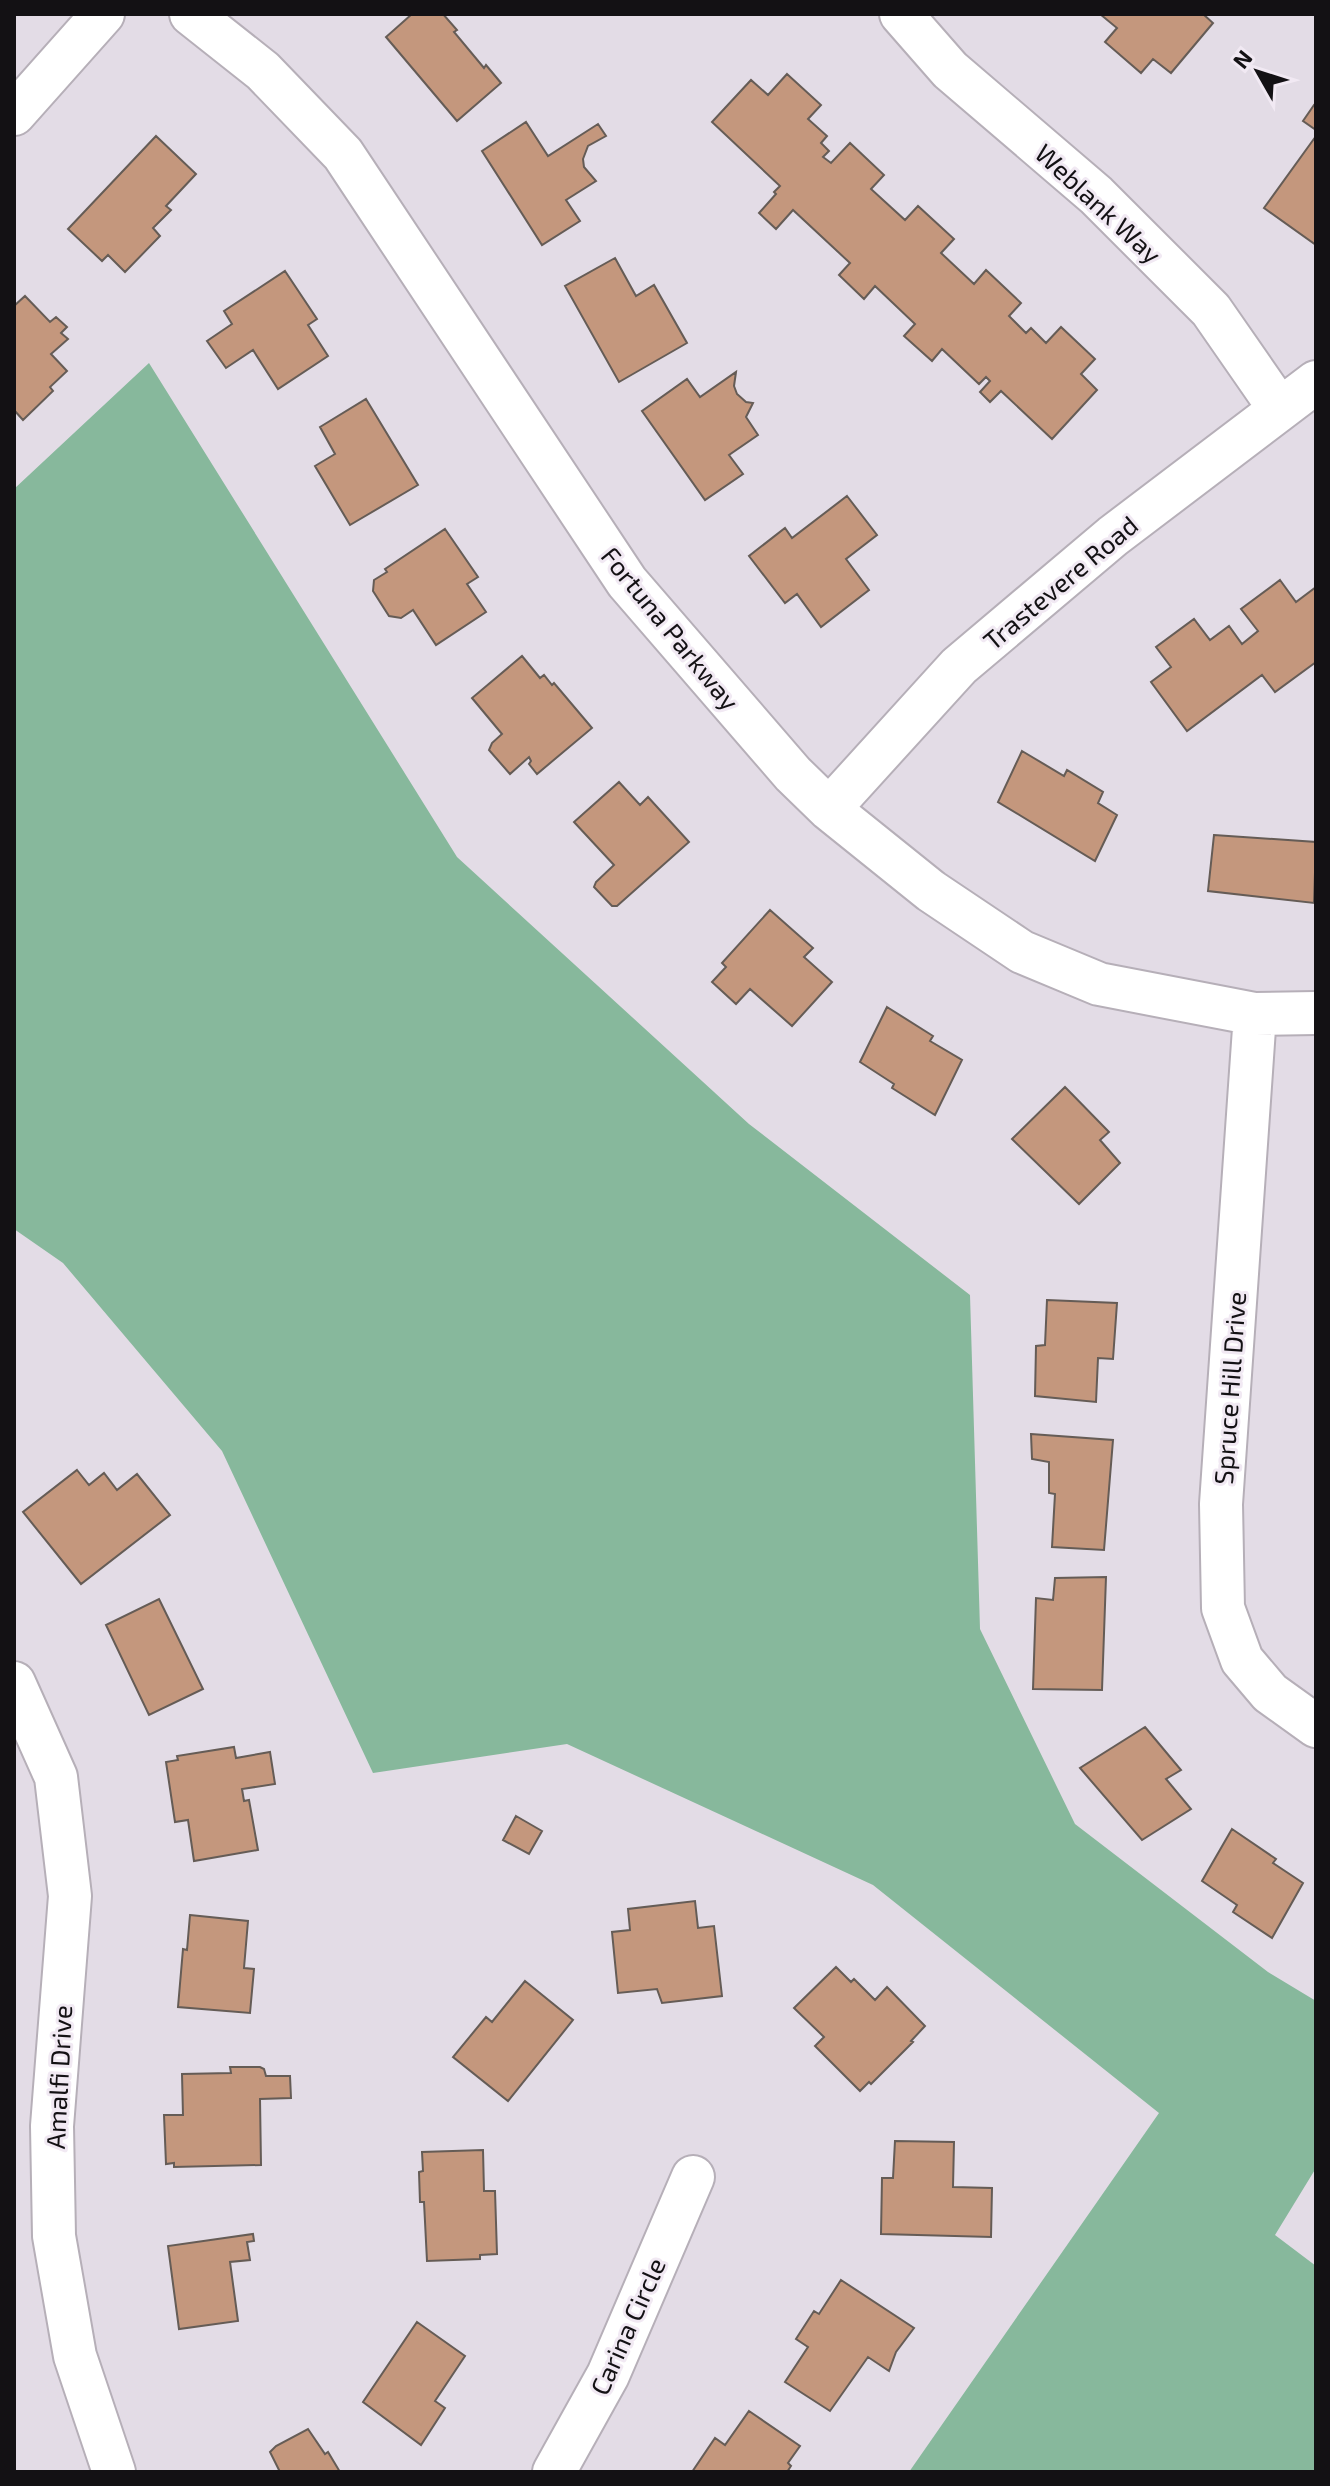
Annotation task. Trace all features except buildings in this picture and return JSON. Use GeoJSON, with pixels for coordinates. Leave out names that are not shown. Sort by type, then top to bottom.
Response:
{"type":"FeatureCollection","features":[{"type":"Feature","properties":{"kind":"street"},"geometry":{"type":"LineString","coordinates":[[14,114],[103,14]]}},
{"type":"Feature","properties":{"kind":"street","name":"Fortuna Parkway"},"geometry":{"type":"LineString","coordinates":[[191,14],[263,71],[343,154],[627,582],[793,774],[829,809],[931,891],[1022,952],[1099,984],[1255,1014],[1316,1013]]}},
{"type":"Feature","properties":{"kind":"street","name":"Weblank Way"},"geometry":{"type":"LineString","coordinates":[[901,14],[950,70],[1096,195],[1211,310],[1279,408]]}},
{"type":"Feature","properties":{"kind":"street","name":"Trastevere Road"},"geometry":{"type":"LineString","coordinates":[[829,809],[959,666],[1113,536],[1316,382]]}},
{"type":"Feature","properties":{"kind":"street","name":"Spruce Hill Drive"},"geometry":{"type":"LineString","coordinates":[[1255,1014],[1221,1504],[1223,1608],[1242,1660],[1270,1693],[1316,1726]]}},
{"type":"Feature","properties":{"kind":"street","name":"Amalfi Drive"},"geometry":{"type":"LineString","coordinates":[[14,1683],[56,1777],[70,1896],[52,2126],[54,2236],[75,2356],[114,2472]]}},
{"type":"Feature","properties":{"kind":"street","name":"Carina Circle"},"geometry":{"type":"LineString","coordinates":[[554,2472],[608,2375],[693,2177]]}},
{"type":"Feature","properties":{"kind":"green space"},"geometry":{"type":"Polygon","coordinates":[[[149,363],[457,857],[749,1124],[970,1295],[980,1629],[1075,1824],[1268,1972],[1316,2001],[1316,2168],[1275,2235],[1316,2266],[1316,2472],[909,2472],[1159,2113],[873,1885],[567,1744],[373,1773],[222,1451],[63,1263],[14,1229],[14,489],[149,363]]]}}]}
